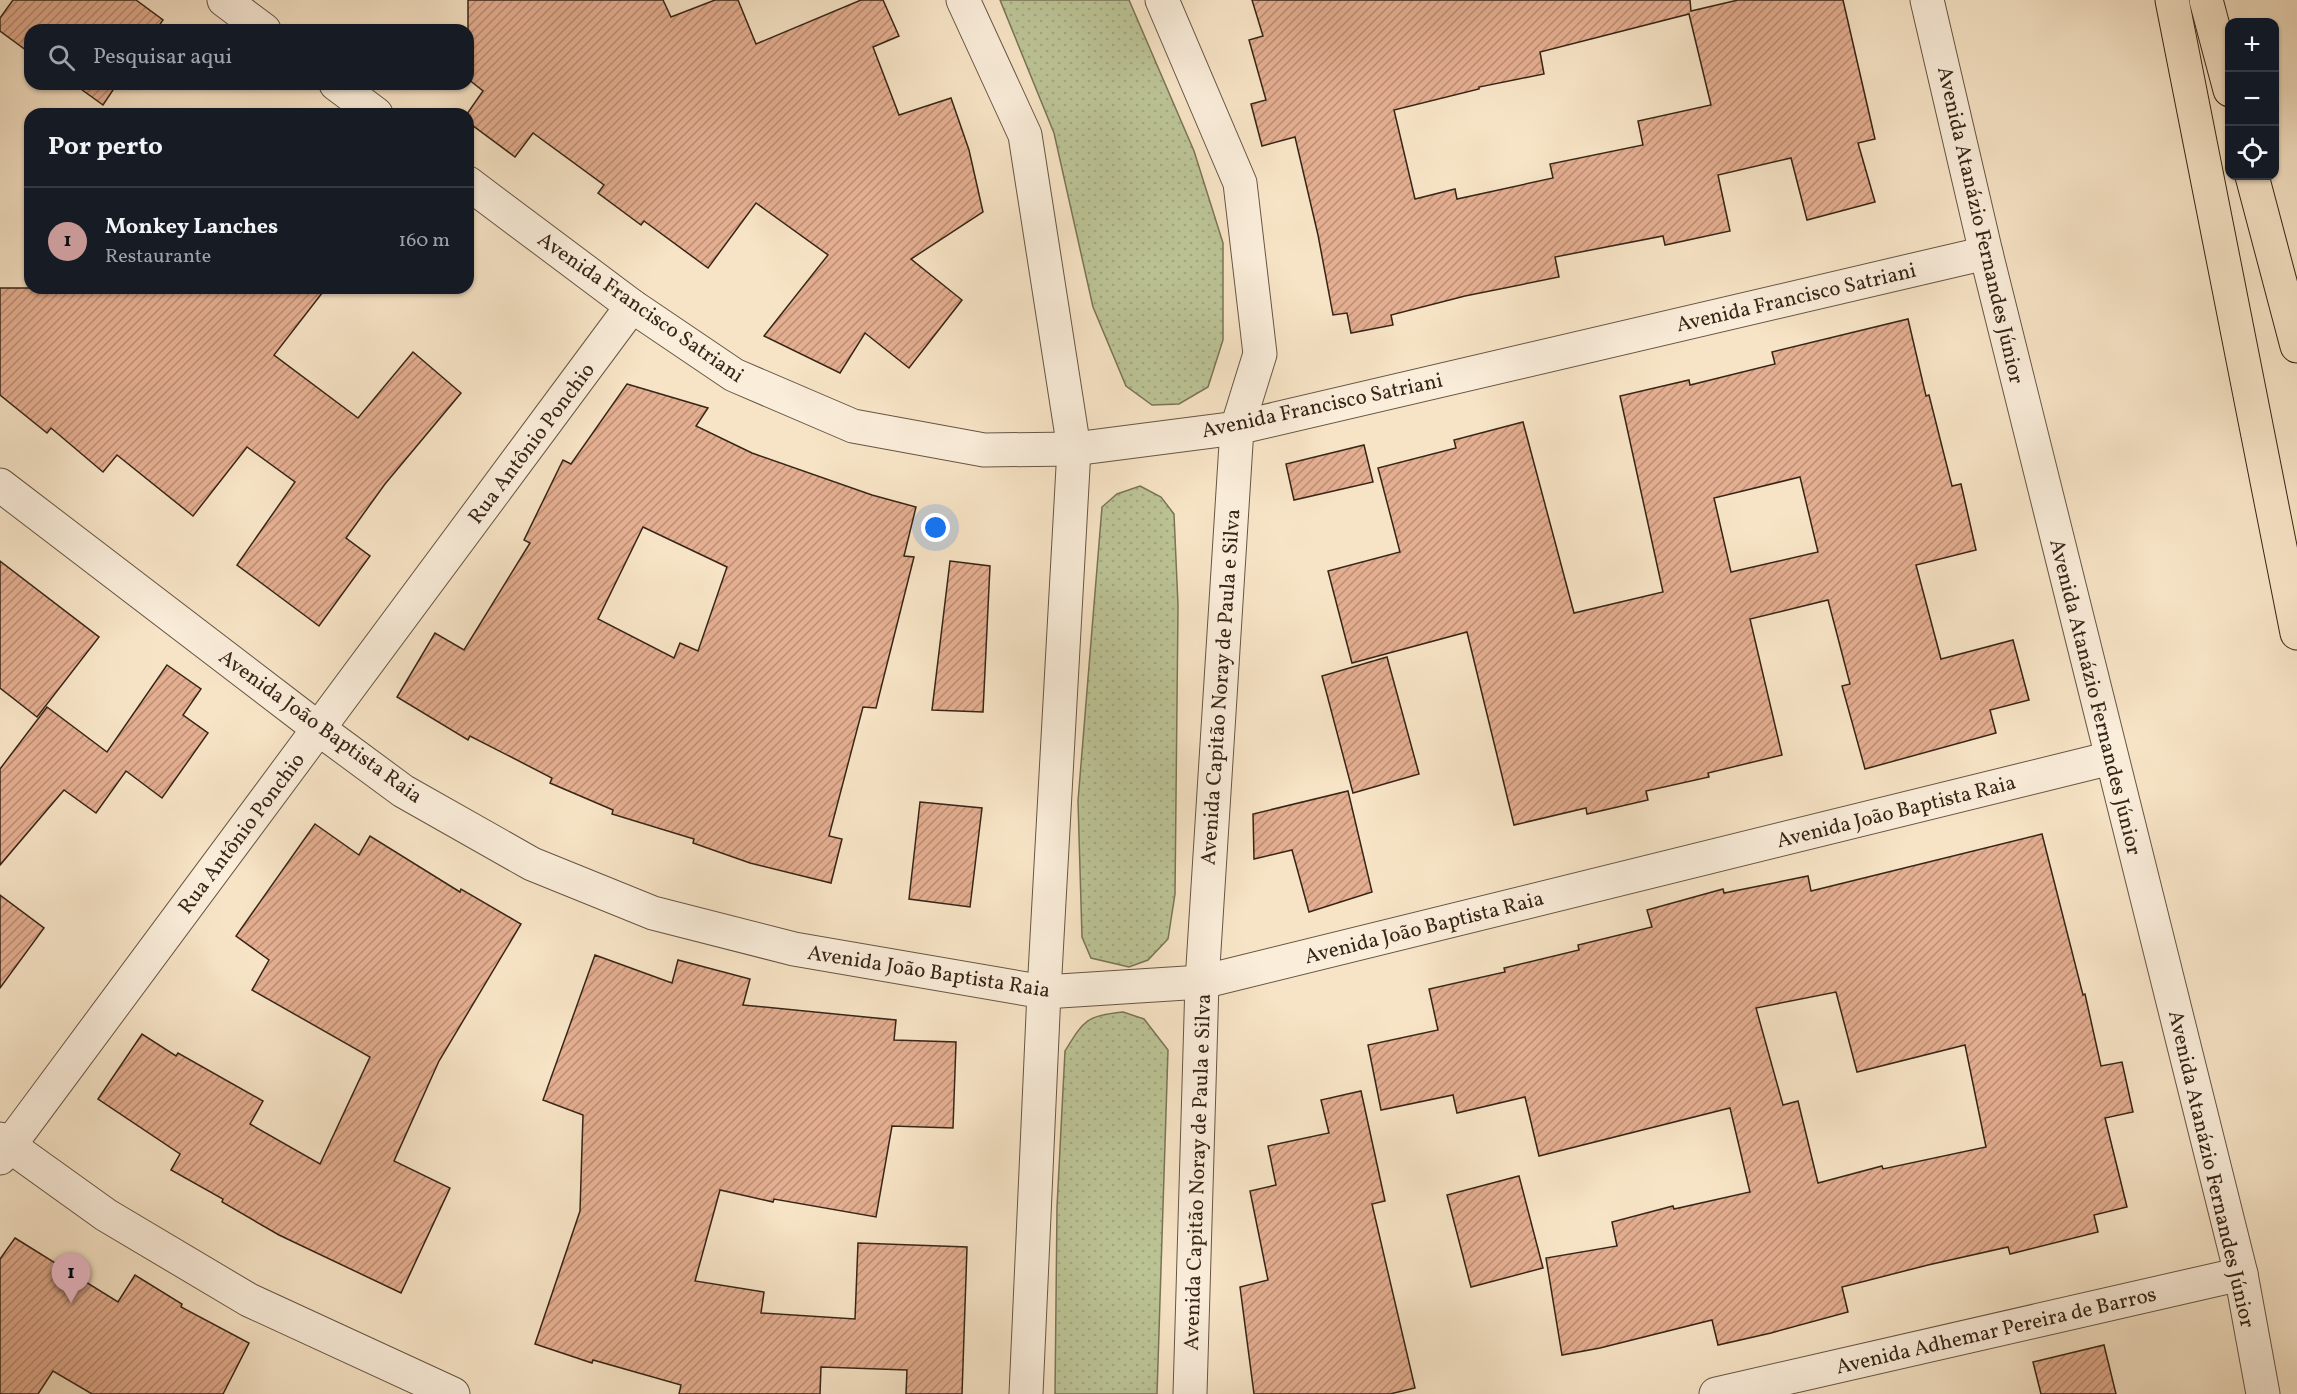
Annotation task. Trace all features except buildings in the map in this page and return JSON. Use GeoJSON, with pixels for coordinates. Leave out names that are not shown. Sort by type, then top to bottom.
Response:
{"type":"FeatureCollection","features":[{"type":"Feature","properties":{"kind":"highway"},"geometry":{"type":"LineString","coordinates":[[2172,0],[2297,633]]}},
{"type":"Feature","properties":{"kind":"highway"},"geometry":{"type":"LineString","coordinates":[[2206,0],[2225,74]]}},
{"type":"Feature","properties":{"kind":"highway"},"geometry":{"type":"LineString","coordinates":[[2253,180],[2297,346]]}},
{"type":"Feature","properties":{"kind":"street"},"geometry":{"type":"LineString","coordinates":[[224,0],[256,24]]}},
{"type":"Feature","properties":{"kind":"street"},"geometry":{"type":"LineString","coordinates":[[963,0],[1025,135],[1074,449],[1044,992],[1026,1394]]}},
{"type":"Feature","properties":{"kind":"street","name":"Avenida Capitão Noray de Paula e Silva"},"geometry":{"type":"LineString","coordinates":[[1162,0],[1240,183],[1260,354],[1237,428],[1202,982],[1190,1394]]}},
{"type":"Feature","properties":{"kind":"street","name":"Avenida Atanázio Fernandes Júnior"},"geometry":{"type":"LineString","coordinates":[[1927,0],[1986,253],[2241,1274],[2263,1394]]}},
{"type":"Feature","properties":{"kind":"street"},"geometry":{"type":"LineString","coordinates":[[344,90],[368,108]]}},
{"type":"Feature","properties":{"kind":"street","name":"Avenida Francisco Satriani"},"geometry":{"type":"LineString","coordinates":[[474,188],[632,306],[734,375],[853,426],[984,450],[1074,449],[1237,428],[1986,253]]}},
{"type":"Feature","properties":{"kind":"street","name":"Rua Antônio Ponchio"},"geometry":{"type":"LineString","coordinates":[[3,1147],[319,729],[632,306]]}},
{"type":"Feature","properties":{"kind":"street","name":"Avenida João Baptista Raia"},"geometry":{"type":"LineString","coordinates":[[0,485],[319,729],[403,790],[532,864],[653,913],[794,949],[1044,992],[1202,982],[2111,758]]}},
{"type":"Feature","properties":{"kind":"street"},"geometry":{"type":"LineString","coordinates":[[3,1147],[106,1215],[249,1300],[453,1394]]}},
{"type":"Feature","properties":{"kind":"street","name":"Avenida Adhemar Pereira de Barros"},"geometry":{"type":"LineString","coordinates":[[1716,1394],[2241,1274]]}},
{"type":"Feature","properties":{"kind":"green space"},"geometry":{"type":"Polygon","coordinates":[[[1000,0],[1129,0],[1194,151],[1223,243],[1223,340],[1208,387],[1179,404],[1152,405],[1126,386],[1093,307],[1054,133],[1000,0]]]}},
{"type":"Feature","properties":{"kind":"green space"},"geometry":{"type":"Polygon","coordinates":[[[1140,486],[1161,497],[1174,514],[1178,605],[1175,894],[1168,939],[1148,960],[1129,967],[1091,958],[1082,937],[1078,801],[1102,507],[1117,494],[1140,486]]]}},
{"type":"Feature","properties":{"kind":"green space"},"geometry":{"type":"Polygon","coordinates":[[[1123,1012],[1144,1019],[1168,1050],[1157,1394],[1055,1394],[1057,1207],[1065,1051],[1087,1021],[1101,1015],[1123,1012]]]}},
{"type":"Feature","properties":{"kind":"place","name":"Monkey Lanches"},"geometry":{"type":"Point","coordinates":[71,1303]}}]}
